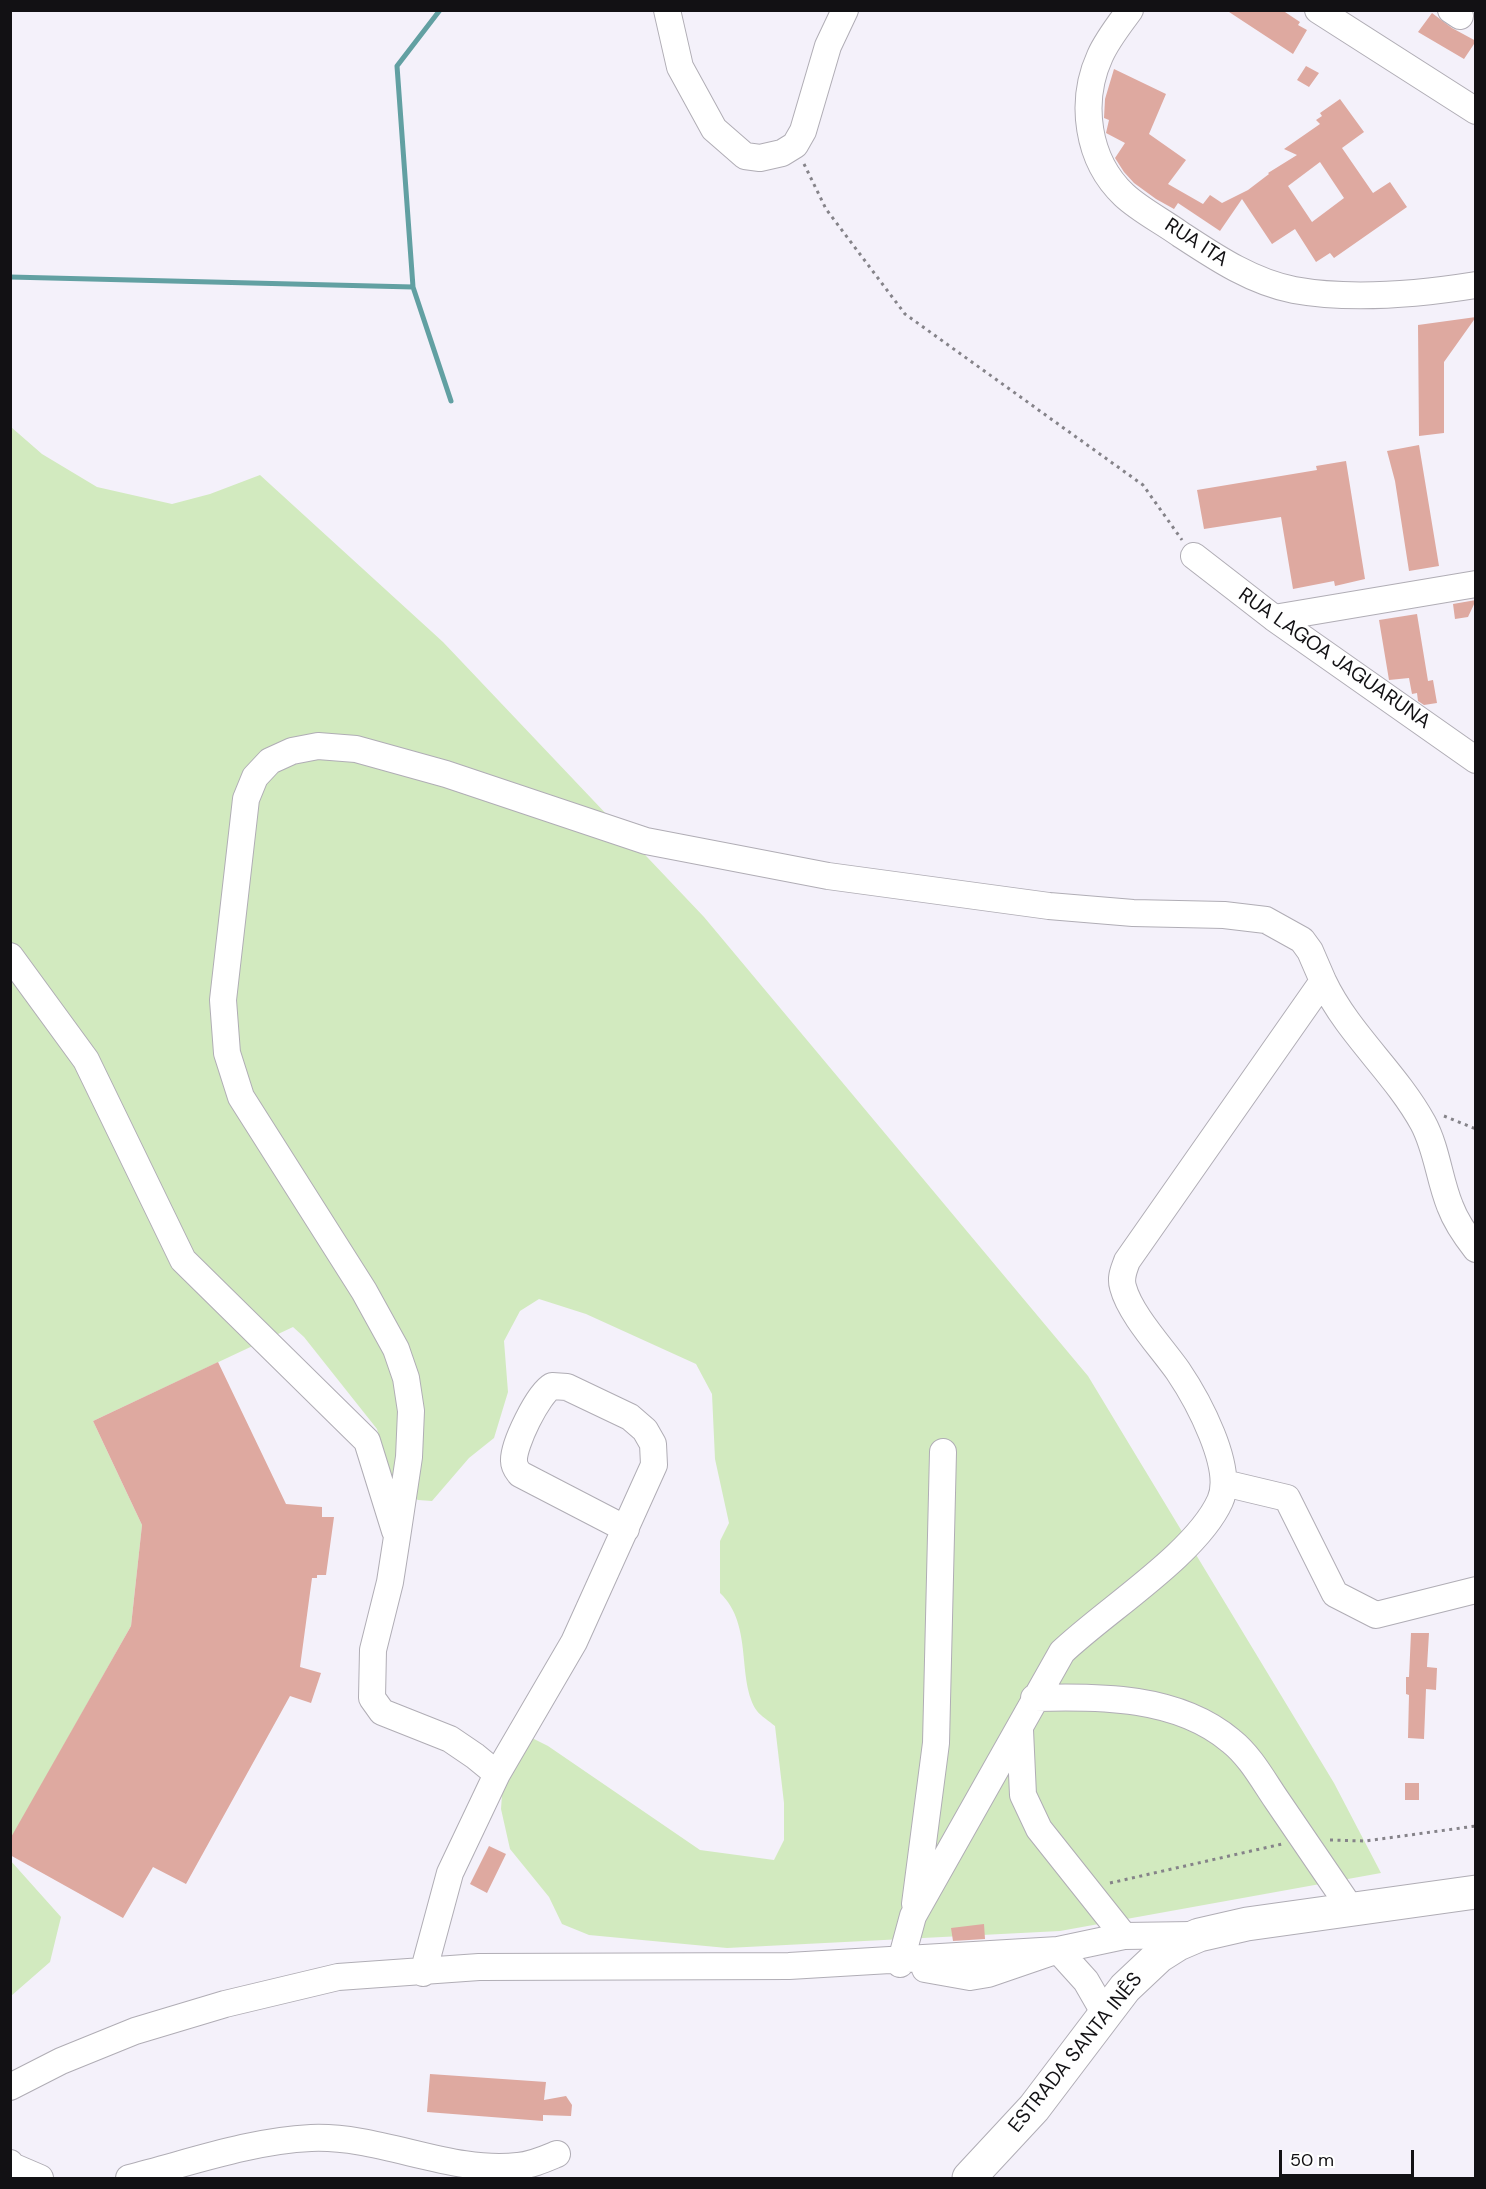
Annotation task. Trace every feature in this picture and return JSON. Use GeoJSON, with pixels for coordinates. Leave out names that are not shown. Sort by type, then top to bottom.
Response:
{"type":"FeatureCollection","features":[{"type":"Feature","properties":{"kind":"main road","name":"ESTRADA SANTA INÊS"},"geometry":{"type":"LineString","coordinates":[[969,2178],[1034,2108],[1125,1988],[1151,1963],[1178,1944],[1198,1935],[1247,1924],[1476,1892]]}},
{"type":"Feature","properties":{"kind":"street"},"geometry":{"type":"LineString","coordinates":[[667,10],[680,67],[714,129],[745,156],[760,158],[782,153],[795,145],[803,131],[828,46],[845,10]]}},
{"type":"Feature","properties":{"kind":"street","name":"RUA ITA"},"geometry":{"type":"LineString","coordinates":[[1130,10],[1100,55],[1092,76],[1088,103],[1090,130],[1100,164],[1125,195],[1229,265],[1291,289],[1328,294],[1413,292],[1476,285]]}},
{"type":"Feature","properties":{"kind":"street"},"geometry":{"type":"LineString","coordinates":[[1318,10],[1476,111]]}},
{"type":"Feature","properties":{"kind":"street","name":"RUA LAGOA JAGUARUNA"},"geometry":{"type":"LineString","coordinates":[[1194,556],[1274,618],[1476,760]]}},
{"type":"Feature","properties":{"kind":"street"},"geometry":{"type":"LineString","coordinates":[[1274,618],[1476,584]]}},
{"type":"Feature","properties":{"kind":"street"},"geometry":{"type":"LineString","coordinates":[[497,1774],[475,1755],[450,1739],[382,1712],[372,1698],[373,1650],[390,1582],[409,1457],[411,1410],[406,1378],[399,1358],[364,1292],[241,1097],[227,1053],[223,1000],[246,799],[255,777],[270,760],[292,751],[318,746],[356,749],[446,774],[646,841],[828,876],[1049,906],[1133,913],[1224,915],[1266,920],[1302,940],[1310,951],[1342,1016],[1411,1102],[1425,1125],[1437,1156],[1449,1204],[1462,1230],[1476,1249]]}},
{"type":"Feature","properties":{"kind":"street"},"geometry":{"type":"LineString","coordinates":[[10,956],[86,1060],[183,1260],[368,1441],[397,1537]]}},
{"type":"Feature","properties":{"kind":"street"},"geometry":{"type":"LineString","coordinates":[[913,1916],[1062,1652],[1087,1628],[1181,1550],[1206,1524],[1220,1501],[1224,1483],[1219,1455],[1203,1416],[1180,1373],[1126,1297],[1122,1274],[1127,1261],[1177,1187],[1323,981]]}},
{"type":"Feature","properties":{"kind":"street"},"geometry":{"type":"LineString","coordinates":[[423,1973],[450,1873],[497,1774],[574,1642],[626,1529],[654,1465],[653,1444],[645,1430],[630,1417],[567,1387],[552,1386],[540,1396],[516,1449],[515,1467],[520,1474],[626,1529]]}},
{"type":"Feature","properties":{"kind":"street"},"geometry":{"type":"LineString","coordinates":[[898,1961],[913,1916],[936,1743],[943,1452]]}},
{"type":"Feature","properties":{"kind":"street"},"geometry":{"type":"LineString","coordinates":[[1224,1483],[1287,1498],[1335,1594],[1376,1615],[1476,1590]]}},
{"type":"Feature","properties":{"kind":"street"},"geometry":{"type":"LineString","coordinates":[[1034,1698],[1100,1696],[1164,1708],[1207,1724],[1232,1742],[1252,1765],[1352,1909]]}},
{"type":"Feature","properties":{"kind":"street"},"geometry":{"type":"LineString","coordinates":[[1020,1728],[1023,1795],[1039,1829],[1124,1936]]}},
{"type":"Feature","properties":{"kind":"street"},"geometry":{"type":"LineString","coordinates":[[10,2087],[61,2061],[135,2031],[225,2004],[338,1977],[423,1973],[478,1967],[789,1966],[898,1961],[1058,1950],[1124,1936],[1198,1935]]}},
{"type":"Feature","properties":{"kind":"street"},"geometry":{"type":"LineString","coordinates":[[1058,1950],[1086,1981],[1104,2014]]}},
{"type":"Feature","properties":{"kind":"street"},"geometry":{"type":"LineString","coordinates":[[129,2178],[245,2146],[312,2138],[355,2141],[492,2167],[518,2166],[557,2154]]}},
{"type":"Feature","properties":{"kind":"street"},"geometry":{"type":"LineString","coordinates":[[11,2165],[40,2178]]}},
{"type":"Feature","properties":{"kind":"path"},"geometry":{"type":"LineString","coordinates":[[795,145],[826,209],[905,314],[1143,485],[1194,556]]}},
{"type":"Feature","properties":{"kind":"path"},"geometry":{"type":"LineString","coordinates":[[1084,1888],[1304,1839],[1365,1841],[1476,1826]]}},
{"type":"Feature","properties":{"kind":"green space"},"geometry":{"type":"Polygon","coordinates":[[[11,427],[42,454],[97,487],[172,504],[210,494],[260,475],[443,642],[704,917],[1088,1376],[1334,1783],[1381,1873],[1060,1931],[727,1948],[589,1935],[562,1924],[549,1897],[510,1849],[501,1809],[503,1780],[532,1738],[548,1746],[700,1850],[774,1860],[784,1840],[784,1803],[775,1726],[757,1711],[751,1698],[737,1621],[730,1606],[720,1593],[720,1541],[729,1523],[715,1459],[712,1394],[696,1364],[586,1314],[539,1299],[520,1311],[504,1341],[508,1392],[494,1438],[469,1458],[432,1501],[418,1500],[393,1485],[377,1429],[304,1337],[293,1327],[93,1421],[142,1525],[131,1626],[11,1839],[11,427]]]}},
{"type":"Feature","properties":{"kind":"green space"},"geometry":{"type":"Polygon","coordinates":[[[10,1860],[61,1917],[50,1962],[11,1996],[10,1860]]]}},
{"type":"Feature","properties":{"kind":"building"},"geometry":{"type":"Polygon","coordinates":[[[1226,10],[1282,10],[1300,22],[1298,25],[1307,30],[1293,54],[1226,10]]]}},
{"type":"Feature","properties":{"kind":"building"},"geometry":{"type":"Polygon","coordinates":[[[1432,13],[1452,28],[1476,41],[1464,59],[1418,32],[1432,13]]]}},
{"type":"Feature","properties":{"kind":"building"},"geometry":{"type":"Polygon","coordinates":[[[1306,66],[1319,73],[1309,87],[1297,80],[1306,66]]]}},
{"type":"Feature","properties":{"kind":"building"},"geometry":{"type":"Polygon","coordinates":[[[1114,69],[1166,94],[1149,134],[1186,160],[1168,184],[1203,204],[1210,195],[1222,203],[1248,190],[1268,173],[1297,155],[1284,149],[1320,124],[1316,120],[1322,116],[1320,113],[1340,99],[1364,132],[1342,148],[1373,193],[1390,182],[1407,207],[1334,258],[1330,253],[1316,262],[1295,229],[1272,244],[1242,199],[1220,231],[1178,203],[1174,209],[1156,199],[1134,183],[1124,172],[1115,158],[1125,143],[1106,133],[1109,120],[1104,118],[1105,99],[1114,69]],[[1320,162],[1288,186],[1312,222],[1344,198],[1320,162]]]}},
{"type":"Feature","properties":{"kind":"building"},"geometry":{"type":"Polygon","coordinates":[[[1476,317],[1444,362],[1444,433],[1419,436],[1418,325],[1476,317]]]}},
{"type":"Feature","properties":{"kind":"building"},"geometry":{"type":"Polygon","coordinates":[[[1419,445],[1439,566],[1409,571],[1395,481],[1387,451],[1419,445]]]}},
{"type":"Feature","properties":{"kind":"building"},"geometry":{"type":"Polygon","coordinates":[[[1346,461],[1365,579],[1335,586],[1334,581],[1293,589],[1281,517],[1204,529],[1197,490],[1317,470],[1316,466],[1346,461]]]}},
{"type":"Feature","properties":{"kind":"building"},"geometry":{"type":"Polygon","coordinates":[[[1476,600],[1468,617],[1455,619],[1453,604],[1476,600]]]}},
{"type":"Feature","properties":{"kind":"building"},"geometry":{"type":"Polygon","coordinates":[[[1417,614],[1428,681],[1433,680],[1437,703],[1424,705],[1418,701],[1417,693],[1412,694],[1409,678],[1389,680],[1379,620],[1417,614]]]}},
{"type":"Feature","properties":{"kind":"building"},"geometry":{"type":"Polygon","coordinates":[[[218,1362],[286,1504],[322,1507],[322,1517],[334,1517],[326,1575],[317,1575],[317,1578],[312,1578],[300,1667],[321,1673],[311,1703],[290,1696],[186,1884],[153,1867],[123,1918],[10,1855],[10,1839],[131,1626],[142,1525],[93,1421],[218,1362]]]}},
{"type":"Feature","properties":{"kind":"building"},"geometry":{"type":"Polygon","coordinates":[[[1411,1633],[1429,1633],[1427,1667],[1437,1668],[1436,1690],[1426,1689],[1424,1739],[1408,1738],[1409,1695],[1406,1694],[1406,1677],[1409,1677],[1411,1633]]]}},
{"type":"Feature","properties":{"kind":"building"},"geometry":{"type":"Polygon","coordinates":[[[1405,1783],[1419,1783],[1419,1800],[1405,1800],[1405,1783]]]}},
{"type":"Feature","properties":{"kind":"building"},"geometry":{"type":"Polygon","coordinates":[[[489,1846],[506,1854],[487,1893],[470,1884],[489,1846]]]}},
{"type":"Feature","properties":{"kind":"building"},"geometry":{"type":"Polygon","coordinates":[[[984,1924],[985,1939],[953,1941],[951,1928],[984,1924]]]}},
{"type":"Feature","properties":{"kind":"building"},"geometry":{"type":"Polygon","coordinates":[[[430,2074],[546,2082],[544,2100],[566,2096],[572,2105],[571,2116],[543,2115],[543,2121],[427,2112],[430,2074]]]}},
{"type":"Feature","properties":{"kind":"waterway"},"geometry":{"type":"LineString","coordinates":[[440,10],[397,66],[413,287],[451,401]]}},
{"type":"Feature","properties":{"kind":"waterway"},"geometry":{"type":"LineString","coordinates":[[10,277],[413,287]]}}]}
